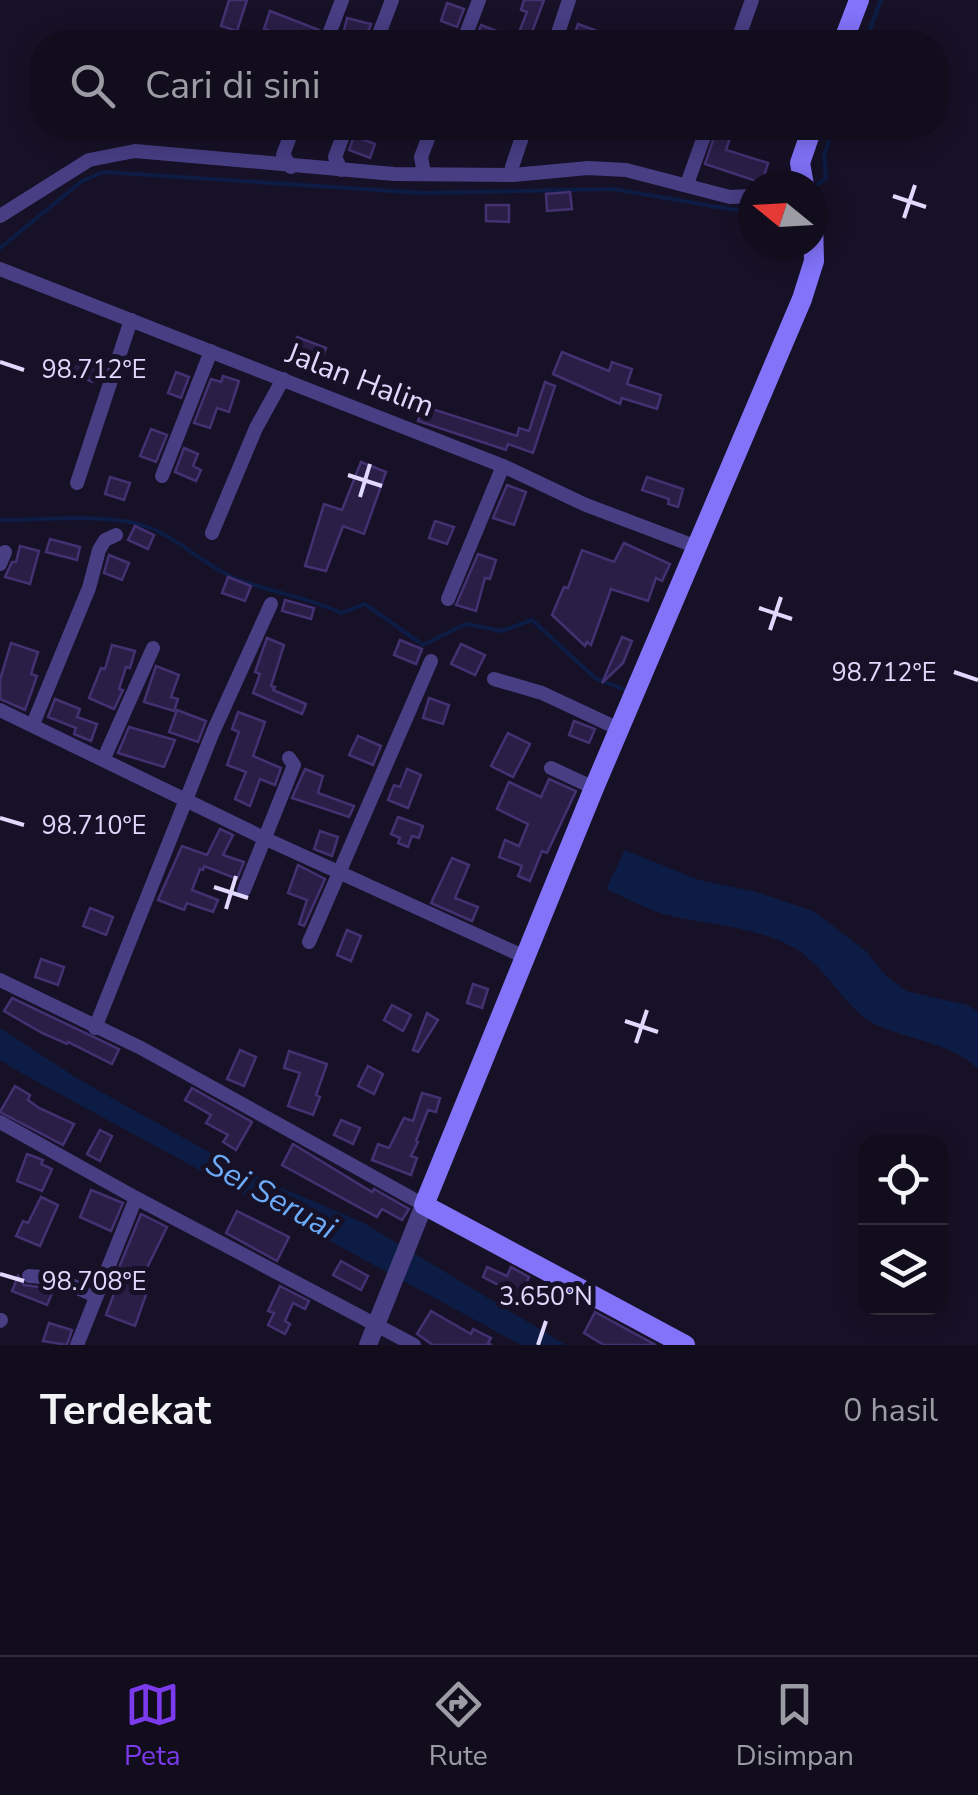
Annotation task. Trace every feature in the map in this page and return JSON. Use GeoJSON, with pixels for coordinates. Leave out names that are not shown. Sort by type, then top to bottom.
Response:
{"type":"FeatureCollection","features":[{"type":"Feature","properties":{"kind":"main road"},"geometry":{"type":"LineString","coordinates":[[848,30],[859,0]]}},
{"type":"Feature","properties":{"kind":"main road"},"geometry":{"type":"LineString","coordinates":[[800,170],[807,140]]}},
{"type":"Feature","properties":{"kind":"main road"},"geometry":{"type":"LineString","coordinates":[[685,1345],[424,1205],[594,788],[811,274],[813,260]]}},
{"type":"Feature","properties":{"kind":"street"},"geometry":{"type":"LineString","coordinates":[[331,30],[342,0]]}},
{"type":"Feature","properties":{"kind":"street"},"geometry":{"type":"LineString","coordinates":[[381,30],[392,0]]}},
{"type":"Feature","properties":{"kind":"street"},"geometry":{"type":"LineString","coordinates":[[468,30],[479,0]]}},
{"type":"Feature","properties":{"kind":"street"},"geometry":{"type":"LineString","coordinates":[[559,30],[570,0]]}},
{"type":"Feature","properties":{"kind":"street"},"geometry":{"type":"LineString","coordinates":[[742,30],[752,0]]}},
{"type":"Feature","properties":{"kind":"street"},"geometry":{"type":"LineString","coordinates":[[289,140],[283,155],[290,167]]}},
{"type":"Feature","properties":{"kind":"street"},"geometry":{"type":"LineString","coordinates":[[341,170],[336,157],[342,140]]}},
{"type":"Feature","properties":{"kind":"street"},"geometry":{"type":"LineString","coordinates":[[424,174],[422,156],[428,140]]}},
{"type":"Feature","properties":{"kind":"street"},"geometry":{"type":"LineString","coordinates":[[513,175],[521,140]]}},
{"type":"Feature","properties":{"kind":"street"},"geometry":{"type":"LineString","coordinates":[[687,184],[703,140]]}},
{"type":"Feature","properties":{"kind":"street"},"geometry":{"type":"LineString","coordinates":[[0,216],[89,160],[119,152],[424,174],[626,170],[738,196]]}},
{"type":"Feature","properties":{"kind":"street","name":"Jalan Halim"},"geometry":{"type":"LineString","coordinates":[[0,269],[697,547]]}},
{"type":"Feature","properties":{"kind":"street"},"geometry":{"type":"LineString","coordinates":[[77,483],[132,320]]}},
{"type":"Feature","properties":{"kind":"street"},"geometry":{"type":"LineString","coordinates":[[162,476],[210,351]]}},
{"type":"Feature","properties":{"kind":"street"},"geometry":{"type":"LineString","coordinates":[[212,533],[256,428],[282,379]]}},
{"type":"Feature","properties":{"kind":"street"},"geometry":{"type":"LineString","coordinates":[[448,599],[502,466]]}},
{"type":"Feature","properties":{"kind":"street"},"geometry":{"type":"LineString","coordinates":[[34,724],[89,588],[99,550],[105,540],[116,535]]}},
{"type":"Feature","properties":{"kind":"street"},"geometry":{"type":"LineString","coordinates":[[94,1028],[186,799],[271,604]]}},
{"type":"Feature","properties":{"kind":"street"},"geometry":{"type":"LineString","coordinates":[[104,758],[153,648]]}},
{"type":"Feature","properties":{"kind":"street"},"geometry":{"type":"LineString","coordinates":[[309,942],[431,660]]}},
{"type":"Feature","properties":{"kind":"street"},"geometry":{"type":"LineString","coordinates":[[494,679],[542,693],[619,729]]}},
{"type":"Feature","properties":{"kind":"street"},"geometry":{"type":"LineString","coordinates":[[0,710],[266,839],[525,957]]}},
{"type":"Feature","properties":{"kind":"street"},"geometry":{"type":"LineString","coordinates":[[244,890],[294,764],[289,758]]}},
{"type":"Feature","properties":{"kind":"street"},"geometry":{"type":"LineString","coordinates":[[551,768],[594,788]]}},
{"type":"Feature","properties":{"kind":"street"},"geometry":{"type":"LineString","coordinates":[[0,980],[140,1048],[424,1205],[368,1345]]}},
{"type":"Feature","properties":{"kind":"street"},"geometry":{"type":"LineString","coordinates":[[0,1122],[414,1345]]}},
{"type":"Feature","properties":{"kind":"street"},"geometry":{"type":"LineString","coordinates":[[77,1345],[136,1198]]}},
{"type":"Feature","properties":{"kind":"street"},"geometry":{"type":"LineString","coordinates":[[30,1276],[56,1278],[96,1296]]}},
{"type":"Feature","properties":{"kind":"water"},"geometry":{"type":"Polygon","coordinates":[[[625,850],[699,880],[757,892],[813,911],[867,952],[886,976],[906,991],[978,1011],[978,1069],[942,1047],[886,1029],[862,1016],[814,963],[789,945],[743,929],[663,914],[606,889],[625,850]]]}},
{"type":"Feature","properties":{"kind":"water","name":"Sei Seruai"},"geometry":{"type":"Polygon","coordinates":[[[0,1028],[80,1080],[209,1152],[362,1222],[566,1345],[521,1345],[23,1074],[0,1060],[0,1028]]]}},
{"type":"Feature","properties":{"kind":"building"},"geometry":{"type":"Polygon","coordinates":[[[229,0],[247,0],[237,30],[221,26],[229,0]]]}},
{"type":"Feature","properties":{"kind":"building"},"geometry":{"type":"Polygon","coordinates":[[[524,0],[544,0],[533,30],[520,30],[527,12],[521,10],[524,0]]]}},
{"type":"Feature","properties":{"kind":"building"},"geometry":{"type":"Polygon","coordinates":[[[447,3],[464,9],[457,27],[441,21],[447,3]]]}},
{"type":"Feature","properties":{"kind":"building"},"geometry":{"type":"Polygon","coordinates":[[[270,11],[319,30],[267,30],[264,29],[270,11]]]}},
{"type":"Feature","properties":{"kind":"building"},"geometry":{"type":"Polygon","coordinates":[[[347,18],[371,24],[369,30],[344,30],[347,18]]]}},
{"type":"Feature","properties":{"kind":"building"},"geometry":{"type":"Polygon","coordinates":[[[353,140],[375,144],[370,158],[349,150],[353,140]]]}},
{"type":"Feature","properties":{"kind":"building"},"geometry":{"type":"Polygon","coordinates":[[[713,140],[729,140],[726,150],[768,163],[766,170],[738,170],[738,175],[705,164],[713,140]]]}},
{"type":"Feature","properties":{"kind":"building"},"geometry":{"type":"Polygon","coordinates":[[[570,192],[572,209],[547,211],[546,194],[570,192]]]}},
{"type":"Feature","properties":{"kind":"building"},"geometry":{"type":"Polygon","coordinates":[[[486,205],[509,205],[509,222],[486,221],[486,205]]]}},
{"type":"Feature","properties":{"kind":"building"},"geometry":{"type":"Polygon","coordinates":[[[297,337],[326,348],[316,374],[287,363],[297,337]]]}},
{"type":"Feature","properties":{"kind":"building"},"geometry":{"type":"Polygon","coordinates":[[[562,352],[609,371],[612,362],[632,369],[627,384],[661,395],[657,409],[622,398],[620,404],[553,374],[562,352]]]}},
{"type":"Feature","properties":{"kind":"building"},"geometry":{"type":"Polygon","coordinates":[[[77,356],[99,364],[93,382],[70,374],[77,356]]]}},
{"type":"Feature","properties":{"kind":"building"},"geometry":{"type":"Polygon","coordinates":[[[176,372],[189,377],[181,398],[168,393],[176,372]]]}},
{"type":"Feature","properties":{"kind":"building"},"geometry":{"type":"Polygon","coordinates":[[[223,376],[239,381],[229,412],[217,408],[210,428],[194,423],[211,379],[221,382],[223,376]]]}},
{"type":"Feature","properties":{"kind":"building"},"geometry":{"type":"Polygon","coordinates":[[[545,382],[555,386],[533,453],[508,444],[506,450],[418,421],[423,406],[517,436],[519,428],[529,431],[545,382]]]}},
{"type":"Feature","properties":{"kind":"building"},"geometry":{"type":"Polygon","coordinates":[[[151,429],[167,435],[156,462],[140,456],[151,429]]]}},
{"type":"Feature","properties":{"kind":"building"},"geometry":{"type":"Polygon","coordinates":[[[184,448],[198,454],[193,466],[201,470],[196,481],[175,472],[184,448]]]}},
{"type":"Feature","properties":{"kind":"building"},"geometry":{"type":"Polygon","coordinates":[[[361,462],[386,472],[364,534],[343,526],[326,571],[305,566],[324,504],[342,510],[361,462]]]}},
{"type":"Feature","properties":{"kind":"building"},"geometry":{"type":"Polygon","coordinates":[[[110,477],[130,483],[124,500],[105,494],[110,477]]]}},
{"type":"Feature","properties":{"kind":"building"},"geometry":{"type":"Polygon","coordinates":[[[647,477],[683,489],[678,507],[668,504],[669,499],[642,490],[647,477]]]}},
{"type":"Feature","properties":{"kind":"building"},"geometry":{"type":"Polygon","coordinates":[[[507,485],[526,492],[514,525],[493,518],[507,485]]]}},
{"type":"Feature","properties":{"kind":"building"},"geometry":{"type":"Polygon","coordinates":[[[435,521],[454,527],[447,544],[429,538],[435,521]]]}},
{"type":"Feature","properties":{"kind":"building"},"geometry":{"type":"Polygon","coordinates":[[[135,526],[154,535],[148,549],[128,540],[135,526]]]}},
{"type":"Feature","properties":{"kind":"building"},"geometry":{"type":"Polygon","coordinates":[[[50,539],[80,547],[77,560],[46,552],[50,539]]]}},
{"type":"Feature","properties":{"kind":"building"},"geometry":{"type":"Polygon","coordinates":[[[624,543],[670,564],[662,581],[656,578],[648,601],[611,589],[591,645],[587,642],[585,646],[552,615],[564,587],[568,588],[582,550],[614,562],[624,543]]]}},
{"type":"Feature","properties":{"kind":"building"},"geometry":{"type":"Polygon","coordinates":[[[20,546],[39,551],[30,584],[5,577],[12,562],[16,562],[20,546]]]}},
{"type":"Feature","properties":{"kind":"building"},"geometry":{"type":"Polygon","coordinates":[[[478,554],[496,560],[490,579],[485,578],[476,611],[456,605],[478,554]]]}},
{"type":"Feature","properties":{"kind":"building"},"geometry":{"type":"Polygon","coordinates":[[[109,555],[129,563],[122,580],[104,573],[109,555]]]}},
{"type":"Feature","properties":{"kind":"building"},"geometry":{"type":"Polygon","coordinates":[[[228,577],[251,586],[245,601],[222,593],[228,577]]]}},
{"type":"Feature","properties":{"kind":"building"},"geometry":{"type":"Polygon","coordinates":[[[285,600],[314,608],[311,619],[282,611],[285,600]]]}},
{"type":"Feature","properties":{"kind":"building"},"geometry":{"type":"Polygon","coordinates":[[[622,637],[632,641],[623,663],[602,683],[622,637]]]}},
{"type":"Feature","properties":{"kind":"building"},"geometry":{"type":"Polygon","coordinates":[[[267,638],[284,645],[271,686],[306,704],[302,714],[253,693],[260,674],[255,672],[267,638]]]}},
{"type":"Feature","properties":{"kind":"building"},"geometry":{"type":"Polygon","coordinates":[[[400,640],[422,649],[416,664],[394,655],[400,640]]]}},
{"type":"Feature","properties":{"kind":"building"},"geometry":{"type":"Polygon","coordinates":[[[11,643],[38,652],[31,674],[37,676],[25,710],[0,699],[0,680],[11,643]]]}},
{"type":"Feature","properties":{"kind":"building"},"geometry":{"type":"Polygon","coordinates":[[[461,644],[485,655],[475,675],[451,664],[461,644]]]}},
{"type":"Feature","properties":{"kind":"building"},"geometry":{"type":"Polygon","coordinates":[[[112,645],[135,651],[130,668],[126,667],[119,689],[123,690],[114,709],[89,698],[101,668],[105,669],[112,645]]]}},
{"type":"Feature","properties":{"kind":"building"},"geometry":{"type":"Polygon","coordinates":[[[156,666],[179,675],[171,697],[178,699],[174,711],[144,702],[156,666]]]}},
{"type":"Feature","properties":{"kind":"building"},"geometry":{"type":"Polygon","coordinates":[[[429,698],[449,705],[443,724],[423,718],[429,698]]]}},
{"type":"Feature","properties":{"kind":"building"},"geometry":{"type":"Polygon","coordinates":[[[55,699],[80,709],[77,717],[97,724],[91,741],[74,734],[76,728],[48,717],[55,699]]]}},
{"type":"Feature","properties":{"kind":"building"},"geometry":{"type":"Polygon","coordinates":[[[177,710],[206,721],[198,742],[169,732],[177,710]]]}},
{"type":"Feature","properties":{"kind":"building"},"geometry":{"type":"Polygon","coordinates":[[[238,712],[265,722],[253,756],[281,768],[275,785],[260,779],[250,806],[235,799],[246,772],[227,765],[239,732],[232,729],[238,712]]]}},
{"type":"Feature","properties":{"kind":"building"},"geometry":{"type":"Polygon","coordinates":[[[574,721],[595,729],[589,743],[569,735],[574,721]]]}},
{"type":"Feature","properties":{"kind":"building"},"geometry":{"type":"Polygon","coordinates":[[[129,727],[175,740],[164,767],[118,753],[129,727]]]}},
{"type":"Feature","properties":{"kind":"building"},"geometry":{"type":"Polygon","coordinates":[[[508,733],[530,744],[513,777],[491,766],[508,733]]]}},
{"type":"Feature","properties":{"kind":"building"},"geometry":{"type":"Polygon","coordinates":[[[358,736],[381,746],[373,765],[349,755],[358,736]]]}},
{"type":"Feature","properties":{"kind":"building"},"geometry":{"type":"Polygon","coordinates":[[[305,769],[323,776],[318,793],[354,806],[349,817],[292,798],[305,769]]]}},
{"type":"Feature","properties":{"kind":"building"},"geometry":{"type":"Polygon","coordinates":[[[407,769],[421,775],[408,808],[388,800],[394,785],[400,787],[407,769]]]}},
{"type":"Feature","properties":{"kind":"building"},"geometry":{"type":"Polygon","coordinates":[[[549,779],[576,791],[530,881],[518,876],[522,866],[499,857],[505,840],[519,846],[528,824],[497,809],[509,782],[541,797],[549,779]]]}},
{"type":"Feature","properties":{"kind":"building"},"geometry":{"type":"Polygon","coordinates":[[[398,817],[423,826],[419,838],[412,836],[408,847],[391,834],[398,817]]]}},
{"type":"Feature","properties":{"kind":"building"},"geometry":{"type":"Polygon","coordinates":[[[220,829],[233,835],[223,855],[244,862],[237,879],[204,866],[200,869],[192,890],[218,900],[213,912],[187,903],[184,910],[158,900],[182,846],[207,855],[220,829]]]}},
{"type":"Feature","properties":{"kind":"building"},"geometry":{"type":"Polygon","coordinates":[[[320,831],[338,837],[332,856],[314,849],[320,831]]]}},
{"type":"Feature","properties":{"kind":"building"},"geometry":{"type":"Polygon","coordinates":[[[452,858],[469,865],[455,898],[478,907],[472,921],[431,903],[452,858]]]}},
{"type":"Feature","properties":{"kind":"building"},"geometry":{"type":"Polygon","coordinates":[[[298,865],[325,879],[304,926],[299,924],[307,900],[288,893],[298,865]]]}},
{"type":"Feature","properties":{"kind":"building"},"geometry":{"type":"Polygon","coordinates":[[[90,908],[113,917],[106,935],[83,926],[90,908]]]}},
{"type":"Feature","properties":{"kind":"building"},"geometry":{"type":"Polygon","coordinates":[[[347,930],[361,936],[351,961],[337,955],[347,930]]]}},
{"type":"Feature","properties":{"kind":"building"},"geometry":{"type":"Polygon","coordinates":[[[41,959],[64,967],[58,985],[35,977],[41,959]]]}},
{"type":"Feature","properties":{"kind":"building"},"geometry":{"type":"Polygon","coordinates":[[[473,984],[488,989],[482,1008],[467,1003],[473,984]]]}},
{"type":"Feature","properties":{"kind":"building"},"geometry":{"type":"Polygon","coordinates":[[[12,998],[119,1049],[112,1064],[42,1033],[4,1011],[12,998]]]}},
{"type":"Feature","properties":{"kind":"building"},"geometry":{"type":"Polygon","coordinates":[[[392,1005],[411,1015],[403,1031],[384,1020],[392,1005]]]}},
{"type":"Feature","properties":{"kind":"building"},"geometry":{"type":"Polygon","coordinates":[[[427,1013],[438,1020],[418,1052],[413,1050],[427,1013]]]}},
{"type":"Feature","properties":{"kind":"building"},"geometry":{"type":"Polygon","coordinates":[[[240,1050],[256,1057],[244,1086],[227,1079],[240,1050]]]}},
{"type":"Feature","properties":{"kind":"building"},"geometry":{"type":"Polygon","coordinates":[[[289,1051],[327,1064],[313,1115],[288,1106],[300,1073],[284,1068],[289,1051]]]}},
{"type":"Feature","properties":{"kind":"building"},"geometry":{"type":"Polygon","coordinates":[[[368,1066],[383,1074],[374,1094],[358,1086],[368,1066]]]}},
{"type":"Feature","properties":{"kind":"building"},"geometry":{"type":"Polygon","coordinates":[[[15,1086],[30,1095],[28,1100],[39,1108],[74,1124],[63,1145],[0,1112],[15,1086]]]}},
{"type":"Feature","properties":{"kind":"building"},"geometry":{"type":"Polygon","coordinates":[[[192,1088],[252,1122],[236,1150],[223,1142],[228,1135],[206,1123],[211,1115],[185,1100],[192,1088]]]}},
{"type":"Feature","properties":{"kind":"building"},"geometry":{"type":"Polygon","coordinates":[[[422,1093],[440,1098],[436,1112],[428,1110],[416,1141],[411,1156],[417,1158],[411,1175],[372,1160],[378,1144],[389,1148],[404,1118],[413,1121],[422,1093]]]}},
{"type":"Feature","properties":{"kind":"building"},"geometry":{"type":"Polygon","coordinates":[[[341,1120],[360,1128],[353,1144],[334,1135],[341,1120]]]}},
{"type":"Feature","properties":{"kind":"building"},"geometry":{"type":"Polygon","coordinates":[[[100,1130],[112,1136],[100,1161],[87,1154],[100,1130]]]}},
{"type":"Feature","properties":{"kind":"building"},"geometry":{"type":"Polygon","coordinates":[[[293,1144],[372,1192],[374,1189],[409,1209],[402,1220],[382,1209],[377,1217],[282,1165],[293,1144]]]}},
{"type":"Feature","properties":{"kind":"building"},"geometry":{"type":"Polygon","coordinates":[[[27,1154],[43,1160],[41,1164],[52,1169],[42,1191],[17,1181],[27,1154]]]}},
{"type":"Feature","properties":{"kind":"building"},"geometry":{"type":"Polygon","coordinates":[[[91,1190],[123,1203],[111,1231],[80,1217],[91,1190]]]}},
{"type":"Feature","properties":{"kind":"building"},"geometry":{"type":"Polygon","coordinates":[[[41,1197],[58,1205],[40,1246],[16,1236],[23,1221],[28,1223],[41,1197]]]}},
{"type":"Feature","properties":{"kind":"building"},"geometry":{"type":"Polygon","coordinates":[[[237,1211],[289,1237],[277,1261],[226,1233],[237,1211]]]}},
{"type":"Feature","properties":{"kind":"building"},"geometry":{"type":"Polygon","coordinates":[[[141,1214],[167,1227],[137,1288],[147,1292],[135,1326],[106,1315],[122,1272],[118,1270],[141,1214]]]}},
{"type":"Feature","properties":{"kind":"building"},"geometry":{"type":"Polygon","coordinates":[[[341,1261],[368,1276],[361,1290],[333,1275],[341,1261]]]}},
{"type":"Feature","properties":{"kind":"building"},"geometry":{"type":"Polygon","coordinates":[[[487,1267],[507,1276],[511,1267],[529,1277],[521,1297],[483,1277],[487,1267]]]}},
{"type":"Feature","properties":{"kind":"building"},"geometry":{"type":"Polygon","coordinates":[[[18,1276],[24,1285],[54,1289],[47,1305],[12,1291],[18,1276]]]}},
{"type":"Feature","properties":{"kind":"building"},"geometry":{"type":"Polygon","coordinates":[[[280,1286],[309,1301],[305,1309],[293,1303],[285,1321],[290,1324],[285,1334],[268,1325],[274,1313],[268,1311],[280,1286]]]}},
{"type":"Feature","properties":{"kind":"building"},"geometry":{"type":"Polygon","coordinates":[[[431,1311],[471,1334],[473,1329],[491,1338],[488,1343],[492,1345],[433,1345],[417,1334],[431,1311]]]}},
{"type":"Feature","properties":{"kind":"building"},"geometry":{"type":"Polygon","coordinates":[[[595,1312],[656,1345],[604,1345],[584,1333],[595,1312]]]}},
{"type":"Feature","properties":{"kind":"building"},"geometry":{"type":"Polygon","coordinates":[[[49,1323],[72,1330],[67,1345],[43,1341],[49,1323]]]}},
{"type":"Feature","properties":{"kind":"waterway"},"geometry":{"type":"LineString","coordinates":[[870,30],[881,0]]}},
{"type":"Feature","properties":{"kind":"waterway"},"geometry":{"type":"LineString","coordinates":[[825,170],[824,154],[829,140]]}},
{"type":"Feature","properties":{"kind":"waterway"},"geometry":{"type":"LineString","coordinates":[[0,248],[82,181],[104,172],[423,193],[613,189],[738,210]]}},
{"type":"Feature","properties":{"kind":"waterway"},"geometry":{"type":"LineString","coordinates":[[0,520],[118,520],[153,529],[245,582],[341,613],[365,604],[423,645],[466,624],[502,631],[532,620],[595,678],[628,691]]}}]}
